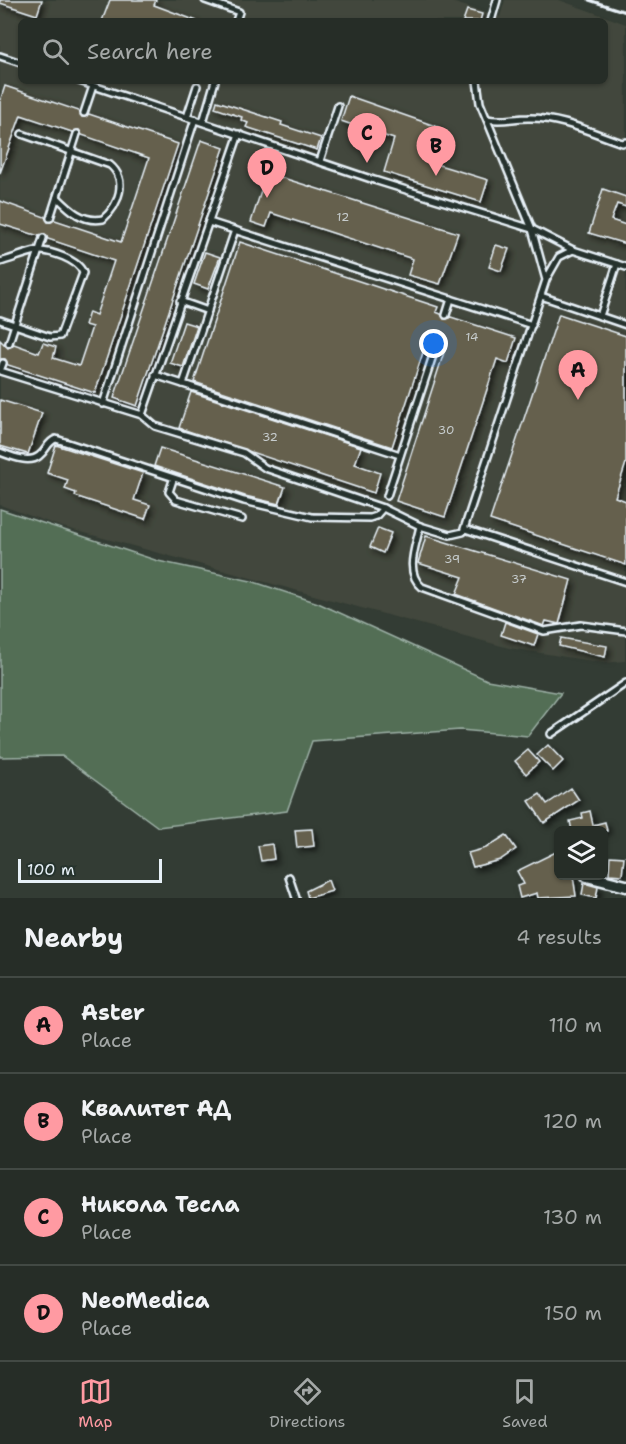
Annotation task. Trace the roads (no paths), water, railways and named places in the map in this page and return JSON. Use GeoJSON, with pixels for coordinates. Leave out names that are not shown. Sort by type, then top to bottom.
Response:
{"type":"FeatureCollection","features":[{"type":"Feature","properties":{"kind":"street"},"geometry":{"type":"LineString","coordinates":[[603,880],[626,886]]}},
{"type":"Feature","properties":{"kind":"lane"},"geometry":{"type":"LineString","coordinates":[[205,0],[239,12],[237,18]]}},
{"type":"Feature","properties":{"kind":"lane"},"geometry":{"type":"LineString","coordinates":[[492,18],[497,0]]}},
{"type":"Feature","properties":{"kind":"lane"},"geometry":{"type":"LineString","coordinates":[[0,56],[18,62]]}},
{"type":"Feature","properties":{"kind":"lane"},"geometry":{"type":"LineString","coordinates":[[87,84],[532,229],[573,250],[626,267]]}},
{"type":"Feature","properties":{"kind":"lane"},"geometry":{"type":"LineString","coordinates":[[202,122],[214,84]]}},
{"type":"Feature","properties":{"kind":"lane"},"geometry":{"type":"LineString","coordinates":[[477,84],[480,103],[532,229],[546,280]]}},
{"type":"Feature","properties":{"kind":"lane"},"geometry":{"type":"LineString","coordinates":[[84,112],[93,86]]}},
{"type":"Feature","properties":{"kind":"lane"},"geometry":{"type":"LineString","coordinates":[[187,117],[197,86]]}},
{"type":"Feature","properties":{"kind":"lane"},"geometry":{"type":"LineString","coordinates":[[320,161],[338,106]]}},
{"type":"Feature","properties":{"kind":"lane"},"geometry":{"type":"LineString","coordinates":[[487,119],[502,122],[529,118],[569,125],[622,143],[626,142]]}},
{"type":"Feature","properties":{"kind":"lane"},"geometry":{"type":"LineString","coordinates":[[103,404],[195,119]]}},
{"type":"Feature","properties":{"kind":"lane"},"geometry":{"type":"LineString","coordinates":[[493,135],[502,122]]}},
{"type":"Feature","properties":{"kind":"lane"},"geometry":{"type":"LineString","coordinates":[[22,134],[110,165],[117,171],[122,181],[112,211],[103,219],[97,220],[71,212],[57,197]]}},
{"type":"Feature","properties":{"kind":"lane"},"geometry":{"type":"LineString","coordinates":[[50,218],[77,134]]}},
{"type":"Feature","properties":{"kind":"lane"},"geometry":{"type":"LineString","coordinates":[[142,415],[239,134]]}},
{"type":"Feature","properties":{"kind":"lane"},"geometry":{"type":"LineString","coordinates":[[208,222],[532,325]]}},
{"type":"Feature","properties":{"kind":"lane"},"geometry":{"type":"LineString","coordinates":[[183,384],[235,230]]}},
{"type":"Feature","properties":{"kind":"lane"},"geometry":{"type":"LineString","coordinates":[[9,343],[43,238]]}},
{"type":"Feature","properties":{"kind":"lane"},"geometry":{"type":"LineString","coordinates":[[3,363],[0,371],[142,415],[155,426],[244,453],[265,468],[382,508],[420,526],[450,535],[459,534],[465,529],[546,280],[559,256],[573,250]]}},
{"type":"Feature","properties":{"kind":"lane"},"geometry":{"type":"LineString","coordinates":[[0,262],[39,251],[74,261],[81,266],[81,279],[60,336],[50,337],[0,320]]}},
{"type":"Feature","properties":{"kind":"lane"},"geometry":{"type":"LineString","coordinates":[[600,316],[617,264]]}},
{"type":"Feature","properties":{"kind":"lane"},"geometry":{"type":"LineString","coordinates":[[541,296],[626,325]]}},
{"type":"Feature","properties":{"kind":"lane"},"geometry":{"type":"LineString","coordinates":[[446,315],[451,299]]}},
{"type":"Feature","properties":{"kind":"lane"},"geometry":{"type":"LineString","coordinates":[[180,301],[208,311]]}},
{"type":"Feature","properties":{"kind":"lane"},"geometry":{"type":"LineString","coordinates":[[387,496],[438,340]]}},
{"type":"Feature","properties":{"kind":"lane"},"geometry":{"type":"LineString","coordinates":[[155,375],[400,455]]}},
{"type":"Feature","properties":{"kind":"lane"},"geometry":{"type":"LineString","coordinates":[[0,452],[31,459],[39,456],[50,441],[56,439],[173,480],[244,501],[312,517],[370,518],[376,516],[382,508]]}},
{"type":"Feature","properties":{"kind":"lane"},"geometry":{"type":"LineString","coordinates":[[173,480],[169,492],[176,500],[242,519]]}},
{"type":"Feature","properties":{"kind":"lane"},"geometry":{"type":"LineString","coordinates":[[420,526],[412,570],[415,579],[422,587],[544,631],[581,625],[626,632]]}},
{"type":"Feature","properties":{"kind":"lane"},"geometry":{"type":"LineString","coordinates":[[465,529],[626,582]]}},
{"type":"Feature","properties":{"kind":"lane"},"geometry":{"type":"LineString","coordinates":[[551,734],[626,683]]}},
{"type":"Feature","properties":{"kind":"lane"},"geometry":{"type":"LineString","coordinates":[[289,876],[296,898]]}},
{"type":"Feature","properties":{"kind":"railway"},"geometry":{"type":"LineString","coordinates":[[589,0],[626,12]]}},
{"type":"Feature","properties":{"kind":"place","name":"Никола Тесла"},"geometry":{"type":"Point","coordinates":[367,163]}},
{"type":"Feature","properties":{"kind":"place","name":"Квалитет АД"},"geometry":{"type":"Point","coordinates":[436,176]}},
{"type":"Feature","properties":{"kind":"place","name":"NeoMedica"},"geometry":{"type":"Point","coordinates":[267,198]}},
{"type":"Feature","properties":{"kind":"place","name":"Aster"},"geometry":{"type":"Point","coordinates":[578,400]}}]}
